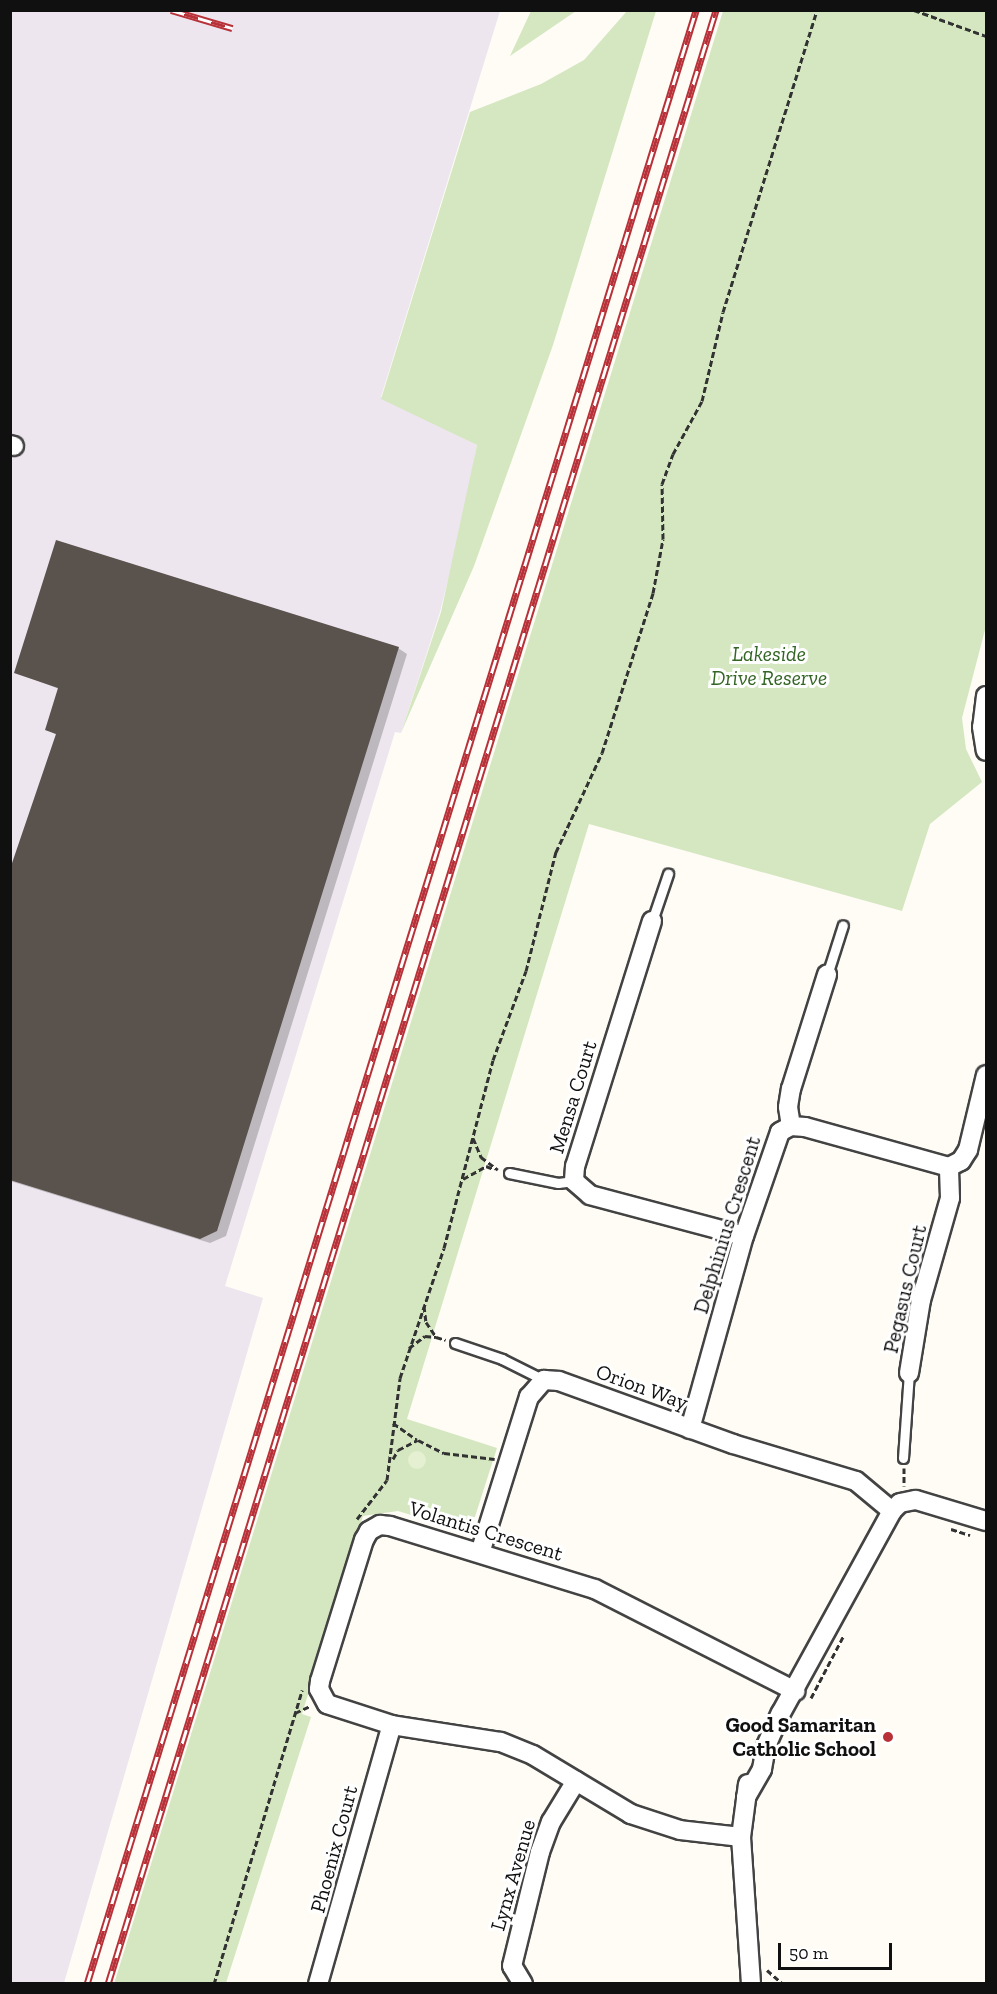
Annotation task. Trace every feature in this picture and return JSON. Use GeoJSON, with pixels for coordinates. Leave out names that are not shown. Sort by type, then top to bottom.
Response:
{"type":"FeatureCollection","features":[{"type":"Feature","properties":{"kind":"street"},"geometry":{"type":"LineString","coordinates":[[987,696],[982,727],[987,751]]}},
{"type":"Feature","properties":{"kind":"street","name":"Mensa Court"},"geometry":{"type":"LineString","coordinates":[[652,921],[575,1166],[574,1181],[591,1196],[744,1236]]}},
{"type":"Feature","properties":{"kind":"street"},"geometry":{"type":"LineString","coordinates":[[791,1126],[788,1107],[791,1089],[827,975]]}},
{"type":"Feature","properties":{"kind":"street"},"geometry":{"type":"LineString","coordinates":[[949,1167],[960,1161],[968,1150],[987,1075]]}},
{"type":"Feature","properties":{"kind":"street","name":"Delphinius Crescent"},"geometry":{"type":"LineString","coordinates":[[690,1429],[744,1236],[774,1143],[780,1132],[791,1126],[949,1167]]}},
{"type":"Feature","properties":{"kind":"street","name":"Pegasus Court"},"geometry":{"type":"LineString","coordinates":[[909,1373],[921,1300],[950,1198],[949,1167]]}},
{"type":"Feature","properties":{"kind":"street"},"geometry":{"type":"LineString","coordinates":[[480,1553],[529,1397],[544,1380]]}},
{"type":"Feature","properties":{"kind":"street","name":"Orion Way"},"geometry":{"type":"LineString","coordinates":[[544,1380],[559,1381],[690,1429],[856,1481],[888,1507]]}},
{"type":"Feature","properties":{"kind":"street"},"geometry":{"type":"LineString","coordinates":[[751,1983],[741,1837],[746,1797],[762,1768],[766,1746],[781,1713],[795,1691],[869,1549],[888,1507],[904,1488],[918,1488],[940,1506],[982,1529]]}},
{"type":"Feature","properties":{"kind":"street"},"geometry":{"type":"LineString","coordinates":[[888,1507],[908,1500],[940,1506]]}},
{"type":"Feature","properties":{"kind":"street","name":"Volantis Crescent"},"geometry":{"type":"LineString","coordinates":[[741,1837],[680,1830],[631,1814],[533,1755],[500,1742],[392,1725],[334,1709],[322,1698],[319,1689],[369,1531],[380,1525],[390,1526],[625,1601],[795,1691]]}},
{"type":"Feature","properties":{"kind":"street","name":"Phoenix Court"},"geometry":{"type":"LineString","coordinates":[[318,1983],[392,1725]]}},
{"type":"Feature","properties":{"kind":"street","name":"Lynx Avenue"},"geometry":{"type":"LineString","coordinates":[[519,1982],[514,1974],[513,1957],[540,1852],[551,1822],[576,1781]]}},
{"type":"Feature","properties":{"kind":"lane"},"geometry":{"type":"LineString","coordinates":[[652,921],[668,874]]}},
{"type":"Feature","properties":{"kind":"lane"},"geometry":{"type":"LineString","coordinates":[[827,975],[843,925]]}},
{"type":"Feature","properties":{"kind":"lane"},"geometry":{"type":"LineString","coordinates":[[509,1173],[558,1184],[574,1181]]}},
{"type":"Feature","properties":{"kind":"lane"},"geometry":{"type":"LineString","coordinates":[[455,1343],[502,1359],[544,1380]]}},
{"type":"Feature","properties":{"kind":"lane","name":"Pegasus Court"},"geometry":{"type":"LineString","coordinates":[[903,1458],[909,1373]]}},
{"type":"Feature","properties":{"kind":"path"},"geometry":{"type":"LineString","coordinates":[[353,1528],[387,1480],[392,1460],[396,1394],[462,1180],[493,1060],[526,971],[556,852],[602,753],[653,592],[663,539],[662,484],[673,454],[702,401],[723,312],[816,10]]}},
{"type":"Feature","properties":{"kind":"path"},"geometry":{"type":"LineString","coordinates":[[914,10],[987,36]]}},
{"type":"Feature","properties":{"kind":"path"},"geometry":{"type":"LineString","coordinates":[[472,1137],[481,1156],[498,1170]]}},
{"type":"Feature","properties":{"kind":"path"},"geometry":{"type":"LineString","coordinates":[[462,1180],[486,1166],[509,1173]]}},
{"type":"Feature","properties":{"kind":"path"},"geometry":{"type":"LineString","coordinates":[[423,1305],[426,1322],[436,1337]]}},
{"type":"Feature","properties":{"kind":"path"},"geometry":{"type":"LineString","coordinates":[[409,1348],[424,1336],[455,1343]]}},
{"type":"Feature","properties":{"kind":"path"},"geometry":{"type":"LineString","coordinates":[[393,1423],[418,1440],[444,1453],[509,1460]]}},
{"type":"Feature","properties":{"kind":"path"},"geometry":{"type":"LineString","coordinates":[[392,1460],[398,1450],[418,1440]]}},
{"type":"Feature","properties":{"kind":"path"},"geometry":{"type":"LineString","coordinates":[[903,1458],[904,1488]]}},
{"type":"Feature","properties":{"kind":"path"},"geometry":{"type":"LineString","coordinates":[[941,1525],[982,1529]]}},
{"type":"Feature","properties":{"kind":"path"},"geometry":{"type":"LineString","coordinates":[[804,1707],[846,1632]]}},
{"type":"Feature","properties":{"kind":"path"},"geometry":{"type":"LineString","coordinates":[[214,1983],[305,1679]]}},
{"type":"Feature","properties":{"kind":"path"},"geometry":{"type":"LineString","coordinates":[[764,1960],[765,1969],[783,1983]]}},
{"type":"Feature","properties":{"kind":"shaded area"},"geometry":{"type":"Polygon","coordinates":[[[11,11],[500,11],[381,397],[477,445],[460,532],[440,612],[401,733],[395,732],[225,1286],[263,1298],[64,1983],[11,1984],[11,11]]]}},
{"type":"Feature","properties":{"kind":"green space"},"geometry":{"type":"Polygon","coordinates":[[[531,11],[576,11],[510,56],[531,11]]]}},
{"type":"Feature","properties":{"kind":"green space"},"geometry":{"type":"Polygon","coordinates":[[[627,11],[656,11],[553,345],[474,566],[401,733],[441,612],[477,445],[381,399],[470,112],[541,84],[584,60],[627,11]]]}},
{"type":"Feature","properties":{"kind":"green space","name":"Lakeside Drive Reserve"},"geometry":{"type":"Polygon","coordinates":[[[723,11],[986,11],[986,626],[962,718],[966,749],[982,782],[930,824],[902,911],[589,824],[407,1419],[497,1448],[472,1526],[464,1531],[398,1511],[363,1516],[302,1714],[311,1717],[226,1983],[114,1984],[723,11]]]}},
{"type":"Feature","properties":{"kind":"green space"},"geometry":{"type":"Polygon","coordinates":[[[417,1451],[423,1454],[426,1460],[423,1466],[417,1469],[411,1466],[408,1460],[411,1454],[417,1451]]]}},
{"type":"Feature","properties":{"kind":"building"},"geometry":{"type":"Polygon","coordinates":[[[56,540],[399,647],[217,1231],[200,1239],[10,1180],[10,869],[56,734],[45,730],[58,688],[14,673],[56,540]]]}},
{"type":"Feature","properties":{"kind":"railway"},"geometry":{"type":"LineString","coordinates":[[171,10],[232,28]]}},
{"type":"Feature","properties":{"kind":"railway"},"geometry":{"type":"LineString","coordinates":[[87,1984],[696,10]]}},
{"type":"Feature","properties":{"kind":"railway"},"geometry":{"type":"LineString","coordinates":[[108,1984],[716,10]]}},
{"type":"Feature","properties":{"kind":"place","name":"Good Samaritan Catholic School"},"geometry":{"type":"Point","coordinates":[888,1737]}}]}
